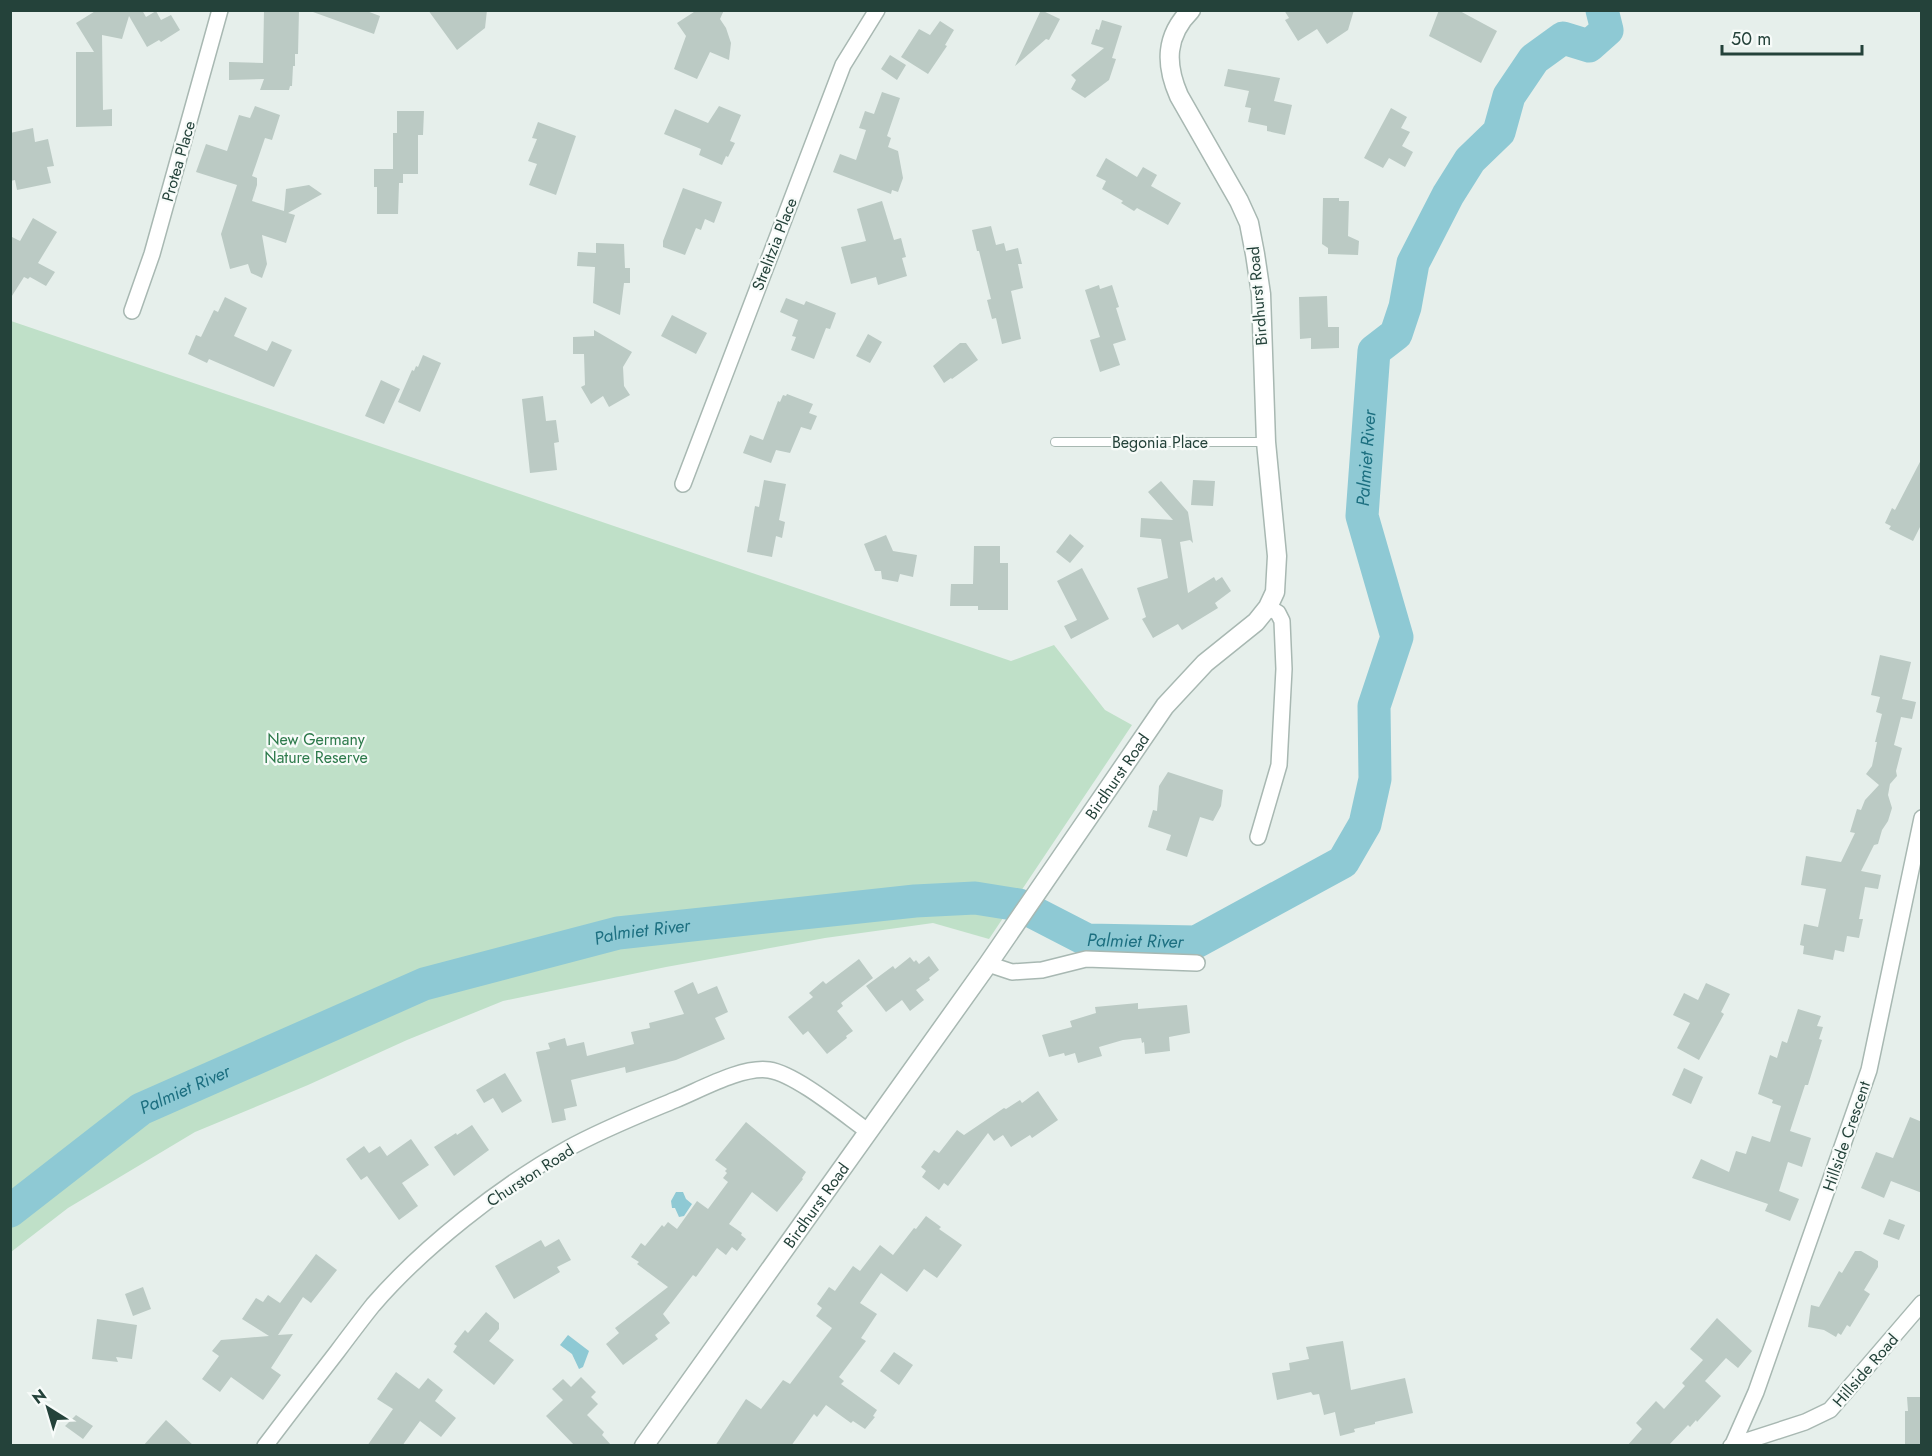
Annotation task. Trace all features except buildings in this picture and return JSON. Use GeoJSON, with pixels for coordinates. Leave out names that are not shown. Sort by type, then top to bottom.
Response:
{"type":"FeatureCollection","features":[{"type":"Feature","properties":{"kind":"street","name":"Protea Place"},"geometry":{"type":"LineString","coordinates":[[132,311],[152,254],[220,10]]}},
{"type":"Feature","properties":{"kind":"street","name":"Strelitzia Place"},"geometry":{"type":"LineString","coordinates":[[683,484],[843,65],[878,10]]}},
{"type":"Feature","properties":{"kind":"street","name":"Birdhurst Road"},"geometry":{"type":"LineString","coordinates":[[644,1446],[988,964],[1165,706],[1205,663],[1256,622],[1275,592],[1277,573],[1266,442],[1261,294],[1256,254],[1249,223],[1239,201],[1173,82],[1169,53],[1172,39],[1177,27],[1191,10]]}},
{"type":"Feature","properties":{"kind":"street"},"geometry":{"type":"LineString","coordinates":[[1258,837],[1280,765],[1283,680],[1282,621],[1278,613],[1268,606]]}},
{"type":"Feature","properties":{"kind":"street","name":"Hillside Crescent"},"geometry":{"type":"LineString","coordinates":[[1732,1445],[1756,1392],[1869,1070],[1922,818]]}},
{"type":"Feature","properties":{"kind":"street"},"geometry":{"type":"LineString","coordinates":[[988,964],[1011,972],[1042,970],[1086,958],[1197,963]]}},
{"type":"Feature","properties":{"kind":"street","name":"Churston Road"},"geometry":{"type":"LineString","coordinates":[[265,1446],[373,1306],[399,1278],[431,1248],[487,1203],[567,1149],[638,1115],[750,1071],[768,1070],[784,1075],[804,1086],[869,1132]]}},
{"type":"Feature","properties":{"kind":"street","name":"Hillside Road"},"geometry":{"type":"LineString","coordinates":[[1732,1445],[1805,1422],[1830,1410],[1922,1303]]}},
{"type":"Feature","properties":{"kind":"lane","name":"Begonia Place"},"geometry":{"type":"LineString","coordinates":[[1055,442],[1266,442]]}},
{"type":"Feature","properties":{"kind":"green space","name":"New Germany Nature Reserve"},"geometry":{"type":"Polygon","coordinates":[[[11,321],[1011,661],[1054,645],[1105,710],[1132,725],[989,939],[933,923],[825,938],[666,967],[503,1001],[195,1132],[68,1208],[11,1252],[11,321]]]}},
{"type":"Feature","properties":{"kind":"water"},"geometry":{"type":"Polygon","coordinates":[[[676,1192],[683,1192],[692,1204],[684,1216],[679,1217],[675,1208],[672,1208],[671,1201],[676,1192]]]}},
{"type":"Feature","properties":{"kind":"water"},"geometry":{"type":"Polygon","coordinates":[[[568,1335],[589,1351],[583,1367],[579,1369],[572,1354],[560,1345],[568,1335]]]}},
{"type":"Feature","properties":{"kind":"waterway","name":"Palmiet River"},"geometry":{"type":"LineString","coordinates":[[10,1211],[141,1109],[424,984],[618,933],[915,901],[975,898],[1019,905],[1087,940],[1196,942],[1343,862],[1365,824],[1375,779],[1374,706],[1397,637],[1362,516],[1374,351],[1396,334],[1405,307],[1413,263],[1448,195],[1470,160],[1499,132],[1509,96],[1534,59],[1563,38],[1589,46],[1607,30],[1602,10]]}}]}
